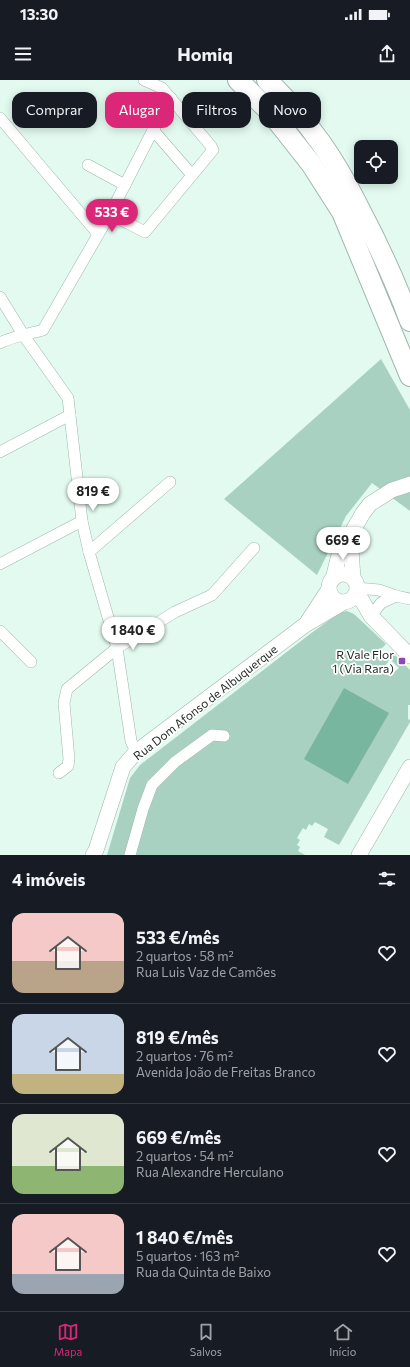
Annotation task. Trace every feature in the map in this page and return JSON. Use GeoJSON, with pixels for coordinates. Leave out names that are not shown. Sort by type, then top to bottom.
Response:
{"type":"FeatureCollection","features":[{"type":"Feature","properties":{"kind":"highway"},"geometry":{"type":"LineString","coordinates":[[238,80],[271,113],[312,165],[342,212],[410,376]]}},
{"type":"Feature","properties":{"kind":"highway"},"geometry":{"type":"LineString","coordinates":[[267,80],[286,99],[316,135],[345,180],[372,232],[402,299],[410,321]]}},
{"type":"Feature","properties":{"kind":"main road"},"geometry":{"type":"LineString","coordinates":[[352,592],[340,602],[332,597],[331,584],[339,556],[363,513],[370,504],[392,490],[410,484]]}},
{"type":"Feature","properties":{"kind":"main road"},"geometry":{"type":"LineString","coordinates":[[350,536],[352,592]]}},
{"type":"Feature","properties":{"kind":"main road"},"geometry":{"type":"LineString","coordinates":[[331,584],[341,575],[349,576],[352,592],[371,616],[410,656]]}},
{"type":"Feature","properties":{"kind":"main road","name":"Rua Dom Afonso de Albuquerque"},"geometry":{"type":"LineString","coordinates":[[305,625],[331,584]]}},
{"type":"Feature","properties":{"kind":"main road","name":"Rua Dom Afonso de Albuquerque"},"geometry":{"type":"LineString","coordinates":[[93,855],[96,850],[123,767],[136,752],[305,625],[352,592]]}},
{"type":"Feature","properties":{"kind":"main road"},"geometry":{"type":"LineString","coordinates":[[359,855],[410,767]]}},
{"type":"Feature","properties":{"kind":"street"},"geometry":{"type":"LineString","coordinates":[[144,80],[162,88],[166,92]]}},
{"type":"Feature","properties":{"kind":"street"},"geometry":{"type":"LineString","coordinates":[[110,214],[145,232],[213,150],[174,102]]}},
{"type":"Feature","properties":{"kind":"street"},"geometry":{"type":"LineString","coordinates":[[0,118],[98,234]]}},
{"type":"Feature","properties":{"kind":"street"},"geometry":{"type":"LineString","coordinates":[[0,343],[8,338],[24,336],[43,330],[110,214],[153,130],[192,175]]}},
{"type":"Feature","properties":{"kind":"street"},"geometry":{"type":"LineString","coordinates":[[88,165],[125,185]]}},
{"type":"Feature","properties":{"kind":"street"},"geometry":{"type":"LineString","coordinates":[[0,297],[24,336],[68,398],[82,521],[89,552],[116,648],[131,741],[136,752]]}},
{"type":"Feature","properties":{"kind":"street"},"geometry":{"type":"LineString","coordinates":[[0,452],[70,415]]}},
{"type":"Feature","properties":{"kind":"street"},"geometry":{"type":"LineString","coordinates":[[89,552],[170,482]]}},
{"type":"Feature","properties":{"kind":"street"},"geometry":{"type":"LineString","coordinates":[[0,564],[82,521]]}},
{"type":"Feature","properties":{"kind":"street"},"geometry":{"type":"LineString","coordinates":[[59,773],[68,766],[70,759],[64,703],[68,689],[116,648],[175,612],[212,595],[254,548]]}},
{"type":"Feature","properties":{"kind":"street"},"geometry":{"type":"LineString","coordinates":[[352,592],[379,590],[410,599]]}},
{"type":"Feature","properties":{"kind":"street"},"geometry":{"type":"LineString","coordinates":[[371,616],[381,603],[396,596]]}},
{"type":"Feature","properties":{"kind":"street"},"geometry":{"type":"LineString","coordinates":[[0,631],[30,662]]}},
{"type":"Feature","properties":{"kind":"street"},"geometry":{"type":"LineString","coordinates":[[130,855],[143,809],[152,785],[174,762],[212,735],[224,736]]}},
{"type":"Feature","properties":{"kind":"shaded area"},"geometry":{"type":"Polygon","coordinates":[[[381,359],[410,410],[410,511],[372,483],[346,516],[317,575],[224,499],[381,359]]]}},
{"type":"Feature","properties":{"kind":"shaded area"},"geometry":{"type":"Polygon","coordinates":[[[347,611],[354,614],[386,644],[379,651],[386,658],[392,652],[410,670],[410,705],[408,705],[408,719],[410,722],[339,845],[324,837],[328,829],[315,822],[312,826],[309,824],[306,830],[303,828],[297,838],[300,840],[297,845],[300,847],[298,851],[305,855],[107,855],[130,778],[140,765],[339,613],[347,611]],[[390,659],[385,666],[393,673],[399,668],[390,659]]]}},
{"type":"Feature","properties":{"kind":"shaded area"},"geometry":{"type":"Polygon","coordinates":[[[344,688],[389,713],[348,784],[304,759],[344,688]]]}},
{"type":"Feature","properties":{"kind":"place","name":"R Vale Flor 1 (Via Rara)"},"geometry":{"type":"Point","coordinates":[402,661]}}]}
